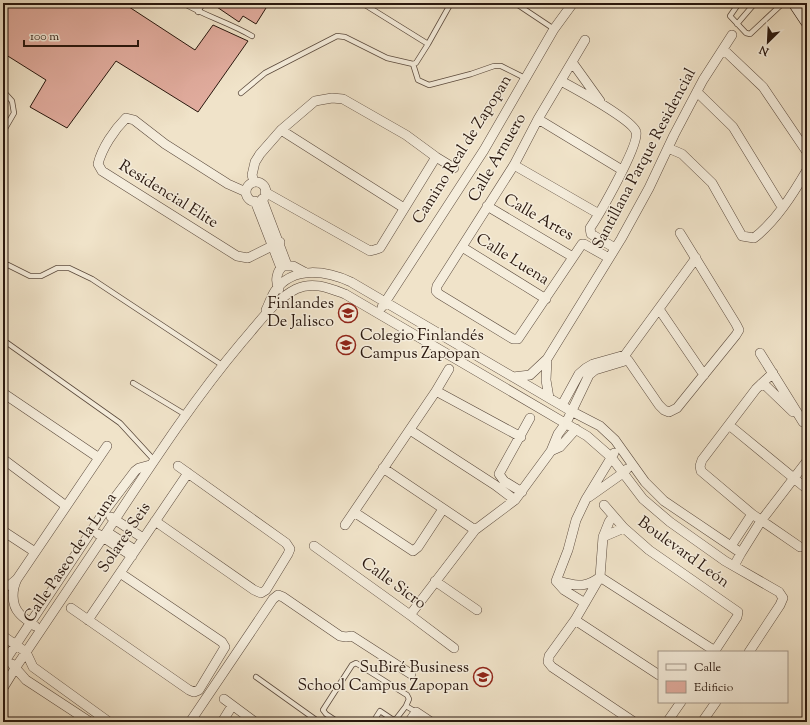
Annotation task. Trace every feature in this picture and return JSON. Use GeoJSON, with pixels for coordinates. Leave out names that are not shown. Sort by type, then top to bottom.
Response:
{"type":"FeatureCollection","features":[{"type":"Feature","properties":{"kind":"main road"},"geometry":{"type":"LineString","coordinates":[[795,3],[807,21]]}},
{"type":"Feature","properties":{"kind":"street","name":"Camino Real de Zapopan"},"geometry":{"type":"LineString","coordinates":[[378,313],[484,150],[554,29],[572,3]]}},
{"type":"Feature","properties":{"kind":"street","name":"Santillana Parque Residencial"},"geometry":{"type":"LineString","coordinates":[[513,377],[530,375],[547,358],[609,258],[650,188],[668,148],[697,92],[732,35]]}},
{"type":"Feature","properties":{"kind":"street","name":"Calle Arnuero"},"geometry":{"type":"LineString","coordinates":[[546,299],[518,339],[513,339],[436,291],[437,286],[514,165],[538,119],[585,40]]}},
{"type":"Feature","properties":{"kind":"street"},"geometry":{"type":"LineString","coordinates":[[723,49],[763,87],[807,152]]}},
{"type":"Feature","properties":{"kind":"street"},"geometry":{"type":"LineString","coordinates":[[572,62],[602,104]]}},
{"type":"Feature","properties":{"kind":"street"},"geometry":{"type":"LineString","coordinates":[[561,81],[602,104],[631,125],[636,131],[637,138],[622,170],[600,214],[590,228],[591,234],[615,248]]}},
{"type":"Feature","properties":{"kind":"street"},"geometry":{"type":"LineString","coordinates":[[697,92],[732,126],[782,207]]}},
{"type":"Feature","properties":{"kind":"street"},"geometry":{"type":"LineString","coordinates":[[254,182],[252,175],[255,162],[281,130],[315,101],[332,98],[343,99],[406,135],[454,168]]}},
{"type":"Feature","properties":{"kind":"street","name":"Residencial Elite"},"geometry":{"type":"LineString","coordinates":[[246,192],[228,184],[178,152],[134,120],[126,118],[120,124],[100,156],[98,164],[102,171],[237,256],[248,258],[276,244]]}},
{"type":"Feature","properties":{"kind":"street"},"geometry":{"type":"LineString","coordinates":[[538,119],[622,170]]}},
{"type":"Feature","properties":{"kind":"street"},"geometry":{"type":"LineString","coordinates":[[281,130],[404,208]]}},
{"type":"Feature","properties":{"kind":"street"},"geometry":{"type":"LineString","coordinates":[[668,148],[682,154],[712,184],[742,236],[749,238],[754,238],[765,230],[798,185],[807,170]]}},
{"type":"Feature","properties":{"kind":"street"},"geometry":{"type":"LineString","coordinates":[[254,182],[248,186],[246,192],[248,198],[261,198],[370,250],[374,250],[380,248],[436,156]]}},
{"type":"Feature","properties":{"kind":"street"},"geometry":{"type":"LineString","coordinates":[[514,165],[600,214]]}},
{"type":"Feature","properties":{"kind":"street"},"geometry":{"type":"LineString","coordinates":[[254,182],[263,186],[261,198],[284,267]]}},
{"type":"Feature","properties":{"kind":"street","name":"Calle Artes"},"geometry":{"type":"LineString","coordinates":[[487,206],[573,257]]}},
{"type":"Feature","properties":{"kind":"street"},"geometry":{"type":"LineString","coordinates":[[410,614],[475,530],[515,500],[522,492],[551,451],[558,434],[566,423],[589,375],[595,370],[628,360],[659,405],[664,410],[669,412],[677,408],[736,335],[739,330],[680,233]]}},
{"type":"Feature","properties":{"kind":"street"},"geometry":{"type":"LineString","coordinates":[[546,299],[580,246],[584,244],[609,258]]}},
{"type":"Feature","properties":{"kind":"street","name":"Calle Luena"},"geometry":{"type":"LineString","coordinates":[[462,247],[546,299]]}},
{"type":"Feature","properties":{"kind":"street"},"geometry":{"type":"LineString","coordinates":[[562,405],[579,374],[586,368],[593,364],[625,355],[696,258]]}},
{"type":"Feature","properties":{"kind":"street"},"geometry":{"type":"LineString","coordinates":[[285,295],[278,287],[278,273],[284,267],[296,267],[306,273]]}},
{"type":"Feature","properties":{"kind":"street","name":"Calle Paseo de la Luna"},"geometry":{"type":"LineString","coordinates":[[261,320],[272,296],[278,287],[288,278],[306,273],[329,273],[340,277],[571,411],[600,426],[619,445],[645,482],[664,501],[742,553]]}},
{"type":"Feature","properties":{"kind":"street","name":"Calle Paseo de la Luna"},"geometry":{"type":"LineString","coordinates":[[3,688],[152,462],[222,365],[285,295],[297,288],[309,286],[320,286],[346,294],[587,436],[611,457],[643,499],[670,522],[725,561],[779,592],[782,598],[780,605],[750,651]]}},
{"type":"Feature","properties":{"kind":"street"},"geometry":{"type":"LineString","coordinates":[[659,309],[704,375]]}},
{"type":"Feature","properties":{"kind":"street"},"geometry":{"type":"LineString","coordinates":[[456,358],[462,348]]}},
{"type":"Feature","properties":{"kind":"street"},"geometry":{"type":"LineString","coordinates":[[760,353],[805,424]]}},
{"type":"Feature","properties":{"kind":"street"},"geometry":{"type":"LineString","coordinates":[[547,358],[546,380],[549,398]]}},
{"type":"Feature","properties":{"kind":"street"},"geometry":{"type":"LineString","coordinates":[[345,525],[436,391],[449,369]]}},
{"type":"Feature","properties":{"kind":"street"},"geometry":{"type":"LineString","coordinates":[[773,373],[761,384],[702,460],[700,466],[701,471],[752,514],[800,547]]}},
{"type":"Feature","properties":{"kind":"street"},"geometry":{"type":"LineString","coordinates":[[761,384],[767,387],[805,424]]}},
{"type":"Feature","properties":{"kind":"street"},"geometry":{"type":"LineString","coordinates":[[436,391],[521,437]]}},
{"type":"Feature","properties":{"kind":"street"},"geometry":{"type":"LineString","coordinates":[[3,393],[99,458]]}},
{"type":"Feature","properties":{"kind":"street"},"geometry":{"type":"LineString","coordinates":[[522,492],[504,481],[500,474],[530,418]]}},
{"type":"Feature","properties":{"kind":"street"},"geometry":{"type":"LineString","coordinates":[[729,425],[807,489]]}},
{"type":"Feature","properties":{"kind":"street"},"geometry":{"type":"LineString","coordinates":[[551,451],[560,447],[576,429]]}},
{"type":"Feature","properties":{"kind":"street"},"geometry":{"type":"LineString","coordinates":[[410,430],[515,500]]}},
{"type":"Feature","properties":{"kind":"street"},"geometry":{"type":"LineString","coordinates":[[556,580],[568,550],[576,520],[586,499],[619,445]]}},
{"type":"Feature","properties":{"kind":"street"},"geometry":{"type":"LineString","coordinates":[[40,631],[19,614],[13,595],[14,585],[107,446]]}},
{"type":"Feature","properties":{"kind":"street"},"geometry":{"type":"LineString","coordinates":[[3,459],[66,506]]}},
{"type":"Feature","properties":{"kind":"street"},"geometry":{"type":"LineString","coordinates":[[734,566],[761,521],[807,460]]}},
{"type":"Feature","properties":{"kind":"street","name":"Calle Paseo de la Luna"},"geometry":{"type":"LineString","coordinates":[[4,660],[104,512],[135,471],[152,462]]}},
{"type":"Feature","properties":{"kind":"street"},"geometry":{"type":"LineString","coordinates":[[586,499],[623,473],[632,463]]}},
{"type":"Feature","properties":{"kind":"street"},"geometry":{"type":"LineString","coordinates":[[155,521],[254,590],[261,593],[266,590],[288,554],[290,549],[286,543],[178,466]]}},
{"type":"Feature","properties":{"kind":"street"},"geometry":{"type":"LineString","coordinates":[[383,468],[475,530]]}},
{"type":"Feature","properties":{"kind":"street","name":"Solares Seis"},"geometry":{"type":"LineString","coordinates":[[88,620],[188,473]]}},
{"type":"Feature","properties":{"kind":"street"},"geometry":{"type":"LineString","coordinates":[[604,505],[624,528]]}},
{"type":"Feature","properties":{"kind":"street"},"geometry":{"type":"LineString","coordinates":[[354,512],[413,551],[418,547],[443,509]]}},
{"type":"Feature","properties":{"kind":"street"},"geometry":{"type":"LineString","coordinates":[[104,512],[109,528],[138,547]]}},
{"type":"Feature","properties":{"kind":"street"},"geometry":{"type":"LineString","coordinates":[[730,546],[752,514]]}},
{"type":"Feature","properties":{"kind":"street"},"geometry":{"type":"LineString","coordinates":[[613,516],[603,538],[600,577],[575,620],[549,656],[548,662],[552,667],[634,722]]}},
{"type":"Feature","properties":{"kind":"street"},"geometry":{"type":"LineString","coordinates":[[92,530],[109,528],[138,547]]}},
{"type":"Feature","properties":{"kind":"street","name":"Boulevard León"},"geometry":{"type":"LineString","coordinates":[[603,538],[617,530],[624,528],[649,550],[738,612],[737,617],[715,651]]}},
{"type":"Feature","properties":{"kind":"street"},"geometry":{"type":"LineString","coordinates":[[3,530],[35,552]]}},
{"type":"Feature","properties":{"kind":"street","name":"Calle Sicro"},"geometry":{"type":"LineString","coordinates":[[314,546],[410,614],[454,648]]}},
{"type":"Feature","properties":{"kind":"street"},"geometry":{"type":"LineString","coordinates":[[70,608],[189,690],[194,692],[199,690],[225,647],[222,642],[120,572]]}},
{"type":"Feature","properties":{"kind":"street"},"geometry":{"type":"LineString","coordinates":[[556,580],[583,586],[591,584],[600,577]]}},
{"type":"Feature","properties":{"kind":"street"},"geometry":{"type":"LineString","coordinates":[[600,577],[715,651]]}},
{"type":"Feature","properties":{"kind":"street"},"geometry":{"type":"LineString","coordinates":[[3,586],[10,585],[17,579]]}},
{"type":"Feature","properties":{"kind":"street"},"geometry":{"type":"LineString","coordinates":[[556,580],[564,590],[585,603]]}},
{"type":"Feature","properties":{"kind":"street"},"geometry":{"type":"LineString","coordinates":[[435,581],[476,610]]}},
{"type":"Feature","properties":{"kind":"street"},"geometry":{"type":"LineString","coordinates":[[190,722],[273,599],[278,595],[340,636],[352,636],[411,674]]}},
{"type":"Feature","properties":{"kind":"street"},"geometry":{"type":"LineString","coordinates":[[575,620],[658,674]]}},
{"type":"Feature","properties":{"kind":"street"},"geometry":{"type":"LineString","coordinates":[[3,636],[26,652],[34,667],[110,722]]}},
{"type":"Feature","properties":{"kind":"street"},"geometry":{"type":"LineString","coordinates":[[4,660],[16,667],[26,680],[90,722]]}},
{"type":"Feature","properties":{"kind":"street"},"geometry":{"type":"LineString","coordinates":[[224,700],[255,722]]}},
{"type":"Feature","properties":{"kind":"street"},"geometry":{"type":"LineString","coordinates":[[667,722],[680,703]]}},
{"type":"Feature","properties":{"kind":"street"},"geometry":{"type":"LineString","coordinates":[[702,722],[715,703]]}},
{"type":"Feature","properties":{"kind":"street"},"geometry":{"type":"LineString","coordinates":[[222,722],[232,706]]}},
{"type":"Feature","properties":{"kind":"street"},"geometry":{"type":"LineString","coordinates":[[409,722],[416,712],[431,722]]}},
{"type":"Feature","properties":{"kind":"lane"},"geometry":{"type":"LineString","coordinates":[[183,3],[198,12],[237,27],[252,36]]}},
{"type":"Feature","properties":{"kind":"lane"},"geometry":{"type":"LineString","coordinates":[[198,12],[203,3]]}},
{"type":"Feature","properties":{"kind":"lane"},"geometry":{"type":"LineString","coordinates":[[362,3],[428,44]]}},
{"type":"Feature","properties":{"kind":"lane"},"geometry":{"type":"LineString","coordinates":[[241,93],[265,73],[336,36],[345,37],[387,58],[413,64],[416,63],[451,3]]}},
{"type":"Feature","properties":{"kind":"lane"},"geometry":{"type":"LineString","coordinates":[[515,3],[554,29]]}},
{"type":"Feature","properties":{"kind":"lane"},"geometry":{"type":"LineString","coordinates":[[739,3],[730,16],[737,24],[750,34],[783,3]]}},
{"type":"Feature","properties":{"kind":"lane"},"geometry":{"type":"LineString","coordinates":[[737,24],[755,3]]}},
{"type":"Feature","properties":{"kind":"lane"},"geometry":{"type":"LineString","coordinates":[[413,64],[418,80],[429,85],[471,74],[494,66],[501,66],[525,78]]}},
{"type":"Feature","properties":{"kind":"lane"},"geometry":{"type":"LineString","coordinates":[[3,91],[12,101],[14,113],[3,132]]}},
{"type":"Feature","properties":{"kind":"lane"},"geometry":{"type":"LineString","coordinates":[[8,265],[30,276],[41,276],[57,268],[69,268],[92,279],[222,365]]}},
{"type":"Feature","properties":{"kind":"lane"},"geometry":{"type":"LineString","coordinates":[[3,340],[120,424],[152,462]]}},
{"type":"Feature","properties":{"kind":"lane"},"geometry":{"type":"LineString","coordinates":[[133,382],[186,414]]}},
{"type":"Feature","properties":{"kind":"lane"},"geometry":{"type":"LineString","coordinates":[[338,722],[326,714],[324,710],[354,663],[358,663],[407,695],[409,699],[406,706],[396,719],[392,719],[380,711],[373,722]]}},
{"type":"Feature","properties":{"kind":"lane"},"geometry":{"type":"LineString","coordinates":[[256,677],[319,722]]}},
{"type":"Feature","properties":{"kind":"lane"},"geometry":{"type":"LineString","coordinates":[[406,706],[416,712]]}},
{"type":"Feature","properties":{"kind":"building"},"geometry":{"type":"Polygon","coordinates":[[[3,3],[123,3],[195,50],[213,25],[248,41],[198,112],[116,61],[67,128],[30,107],[46,80],[3,53],[3,3]]]}},
{"type":"Feature","properties":{"kind":"building"},"geometry":{"type":"Polygon","coordinates":[[[215,3],[259,3],[266,8],[256,24],[243,16],[239,22],[214,5],[215,3]]]}},
{"type":"Feature","properties":{"kind":"place","name":"Finlandes De Jalisco"},"geometry":{"type":"Point","coordinates":[348,313]}},
{"type":"Feature","properties":{"kind":"place","name":"Colegio Finlandés Campus Zapopan"},"geometry":{"type":"Point","coordinates":[346,345]}},
{"type":"Feature","properties":{"kind":"place","name":"SuBiré Business School Campus Zapopan"},"geometry":{"type":"Point","coordinates":[483,677]}}]}
